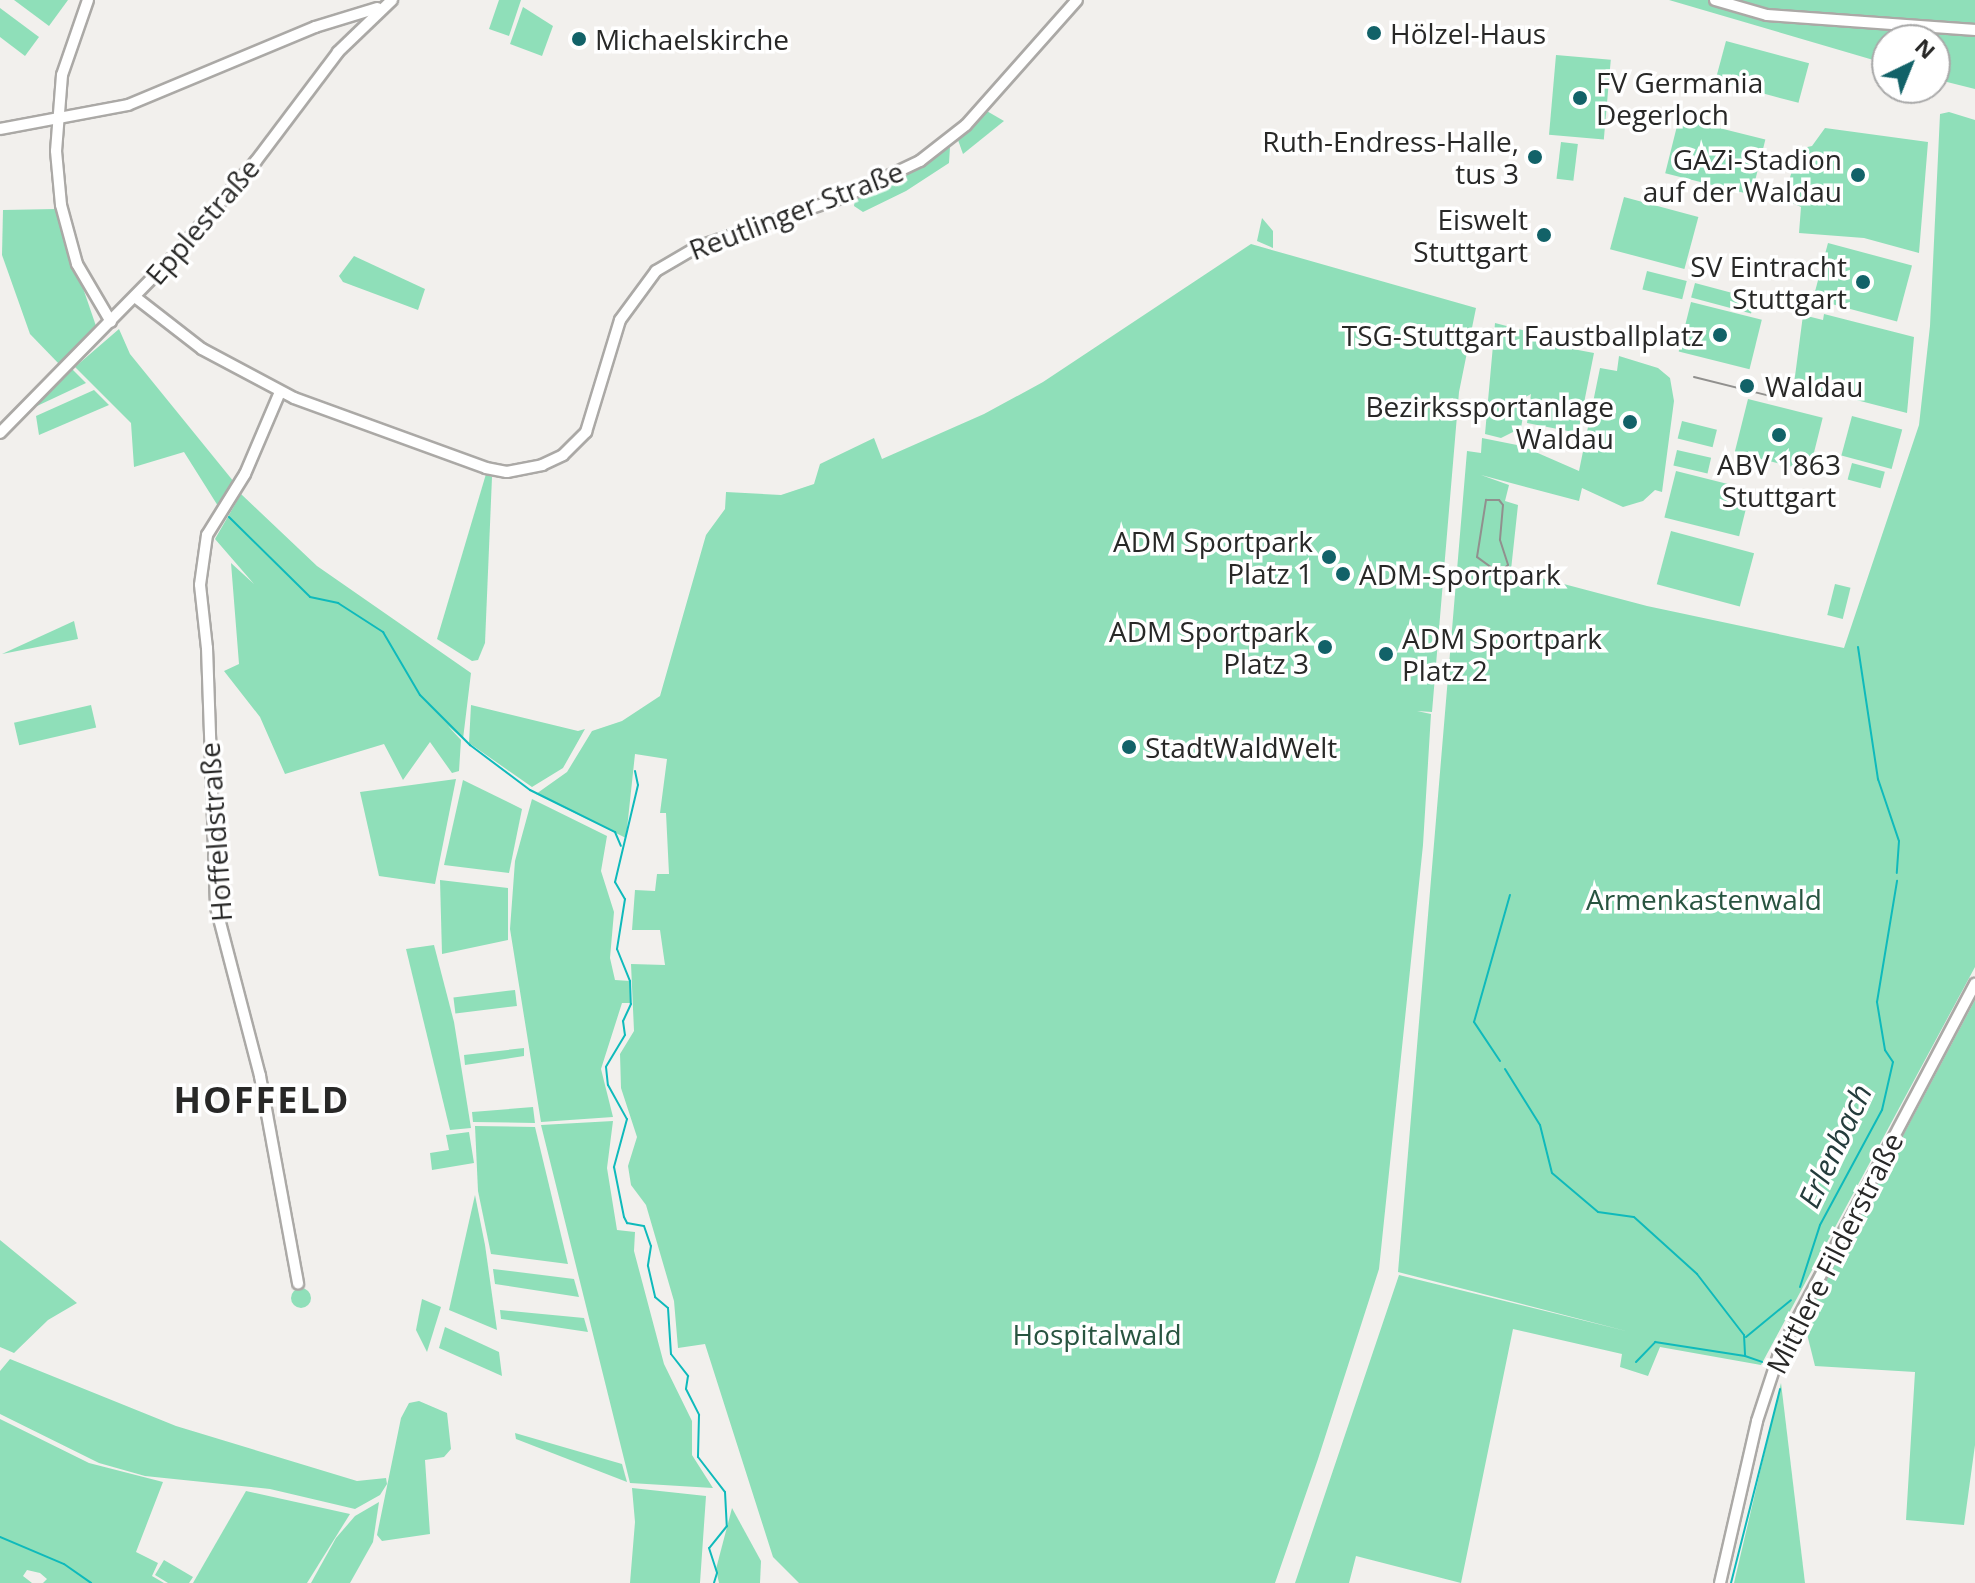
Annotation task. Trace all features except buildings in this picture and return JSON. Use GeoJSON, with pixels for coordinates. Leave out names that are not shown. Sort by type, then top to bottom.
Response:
{"type":"FeatureCollection","features":[{"type":"Feature","properties":{"kind":"street"},"geometry":{"type":"LineString","coordinates":[[88,0],[64,64],[57,116],[57,172],[68,233],[86,286],[111,322]]}},
{"type":"Feature","properties":{"kind":"street","name":"Epplestraße"},"geometry":{"type":"LineString","coordinates":[[0,433],[135,297],[256,161],[356,33],[379,7],[392,0]]}},
{"type":"Feature","properties":{"kind":"street","name":"Reutlinger Straße"},"geometry":{"type":"LineString","coordinates":[[135,297],[175,332],[280,392],[486,468],[518,471],[553,461],[572,448],[592,423],[620,320],[656,271],[697,247],[844,197],[920,161],[966,125],[1077,0]]}},
{"type":"Feature","properties":{"kind":"street"},"geometry":{"type":"LineString","coordinates":[[1715,0],[1767,15],[1975,30]]}},
{"type":"Feature","properties":{"kind":"street"},"geometry":{"type":"LineString","coordinates":[[0,129],[128,105],[315,27],[379,7]]}},
{"type":"Feature","properties":{"kind":"street","name":"Hoffeldstraße"},"geometry":{"type":"LineString","coordinates":[[280,392],[249,466],[207,535],[200,585],[207,648],[214,892],[263,1090],[298,1284]]}},
{"type":"Feature","properties":{"kind":"street","name":"Mittlere Filderstraße"},"geometry":{"type":"LineString","coordinates":[[1720,1583],[1757,1421],[1779,1354],[1975,984]]}},
{"type":"Feature","properties":{"kind":"green space"},"geometry":{"type":"Polygon","coordinates":[[[14,0],[68,0],[49,26],[14,0]]]}},
{"type":"Feature","properties":{"kind":"green space"},"geometry":{"type":"Polygon","coordinates":[[[499,0],[521,0],[509,36],[489,29],[499,0]]]}},
{"type":"Feature","properties":{"kind":"green space"},"geometry":{"type":"Polygon","coordinates":[[[1669,0],[1975,0],[1975,89],[1951,83],[1951,24],[1871,24],[1871,59],[1669,0]]]}},
{"type":"Feature","properties":{"kind":"green space"},"geometry":{"type":"Polygon","coordinates":[[[523,7],[553,26],[542,56],[510,44],[523,7]]]}},
{"type":"Feature","properties":{"kind":"green space"},"geometry":{"type":"Polygon","coordinates":[[[0,8],[39,37],[25,56],[0,37],[0,8]]]}},
{"type":"Feature","properties":{"kind":"green space"},"geometry":{"type":"Polygon","coordinates":[[[1726,41],[1809,63],[1798,103],[1715,81],[1726,41]]]}},
{"type":"Feature","properties":{"kind":"green space","name":"FV Germania Degerloch"},"geometry":{"type":"Polygon","coordinates":[[[1556,55],[1611,60],[1604,139],[1549,135],[1556,55]]]}},
{"type":"Feature","properties":{"kind":"green space"},"geometry":{"type":"Polygon","coordinates":[[[985,110],[1004,121],[963,154],[958,140],[985,110]]]}},
{"type":"Feature","properties":{"kind":"green space","name":"Armenkastenwald"},"geometry":{"type":"Polygon","coordinates":[[[1949,112],[1975,120],[1975,967],[1761,1365],[1660,1347],[1648,1376],[1620,1367],[1622,1354],[1513,1329],[1461,1583],[1356,1556],[1349,1583],[1295,1583],[1399,1275],[1626,1331],[1398,1272],[1467,451],[1481,453],[1482,438],[1522,446],[1579,471],[1600,368],[1617,371],[1619,356],[1658,368],[1670,378],[1674,401],[1662,492],[1655,490],[1643,501],[1623,507],[1582,488],[1579,501],[1481,475],[1509,485],[1505,501],[1518,505],[1511,570],[1647,606],[1844,648],[1919,425],[1930,326],[1940,114],[1949,112]]]}},
{"type":"Feature","properties":{"kind":"green space"},"geometry":{"type":"Polygon","coordinates":[[[1679,118],[1765,140],[1752,195],[1665,173],[1679,118]]]}},
{"type":"Feature","properties":{"kind":"green space","name":"GAZi-Stadion auf der Waldau"},"geometry":{"type":"Polygon","coordinates":[[[1825,128],[1928,142],[1919,253],[1864,238],[1799,233],[1801,207],[1784,199],[1798,149],[1812,146],[1825,128]]]}},
{"type":"Feature","properties":{"kind":"green space"},"geometry":{"type":"Polygon","coordinates":[[[1561,142],[1578,144],[1573,181],[1556,179],[1561,142]]]}},
{"type":"Feature","properties":{"kind":"green space"},"geometry":{"type":"Polygon","coordinates":[[[950,147],[949,163],[906,191],[863,212],[854,206],[855,198],[926,164],[950,147]]]}},
{"type":"Feature","properties":{"kind":"green space"},"geometry":{"type":"Polygon","coordinates":[[[1624,197],[1698,217],[1684,269],[1610,249],[1624,197]]]}},
{"type":"Feature","properties":{"kind":"green space"},"geometry":{"type":"Polygon","coordinates":[[[56,209],[96,326],[60,365],[30,334],[2,255],[3,210],[56,209]]]}},
{"type":"Feature","properties":{"kind":"green space"},"geometry":{"type":"Polygon","coordinates":[[[1262,218],[1273,231],[1273,248],[1257,241],[1262,218]]]}},
{"type":"Feature","properties":{"kind":"green space","name":"SV Eintracht Stuttgart"},"geometry":{"type":"Polygon","coordinates":[[[1828,243],[1912,266],[1897,322],[1813,299],[1828,243]]]}},
{"type":"Feature","properties":{"kind":"green space","name":"Hospitalwald"},"geometry":{"type":"Polygon","coordinates":[[[1251,244],[1476,308],[1459,392],[1432,712],[1417,711],[1431,714],[1423,845],[1379,1269],[1318,1459],[1275,1583],[799,1583],[773,1557],[705,1344],[678,1348],[674,1301],[646,1205],[631,1185],[628,1166],[637,1137],[621,1088],[620,1054],[634,1031],[631,964],[665,965],[660,930],[632,930],[635,890],[655,891],[657,874],[669,874],[666,813],[660,813],[667,759],[635,754],[626,838],[536,794],[567,772],[592,731],[622,721],[660,696],[706,535],[725,509],[726,492],[781,495],[814,484],[820,464],[874,438],[882,459],[984,414],[1043,382],[1251,244]]]}},
{"type":"Feature","properties":{"kind":"green space"},"geometry":{"type":"Polygon","coordinates":[[[354,256],[425,289],[418,310],[343,282],[339,276],[354,256]]]}},
{"type":"Feature","properties":{"kind":"green space"},"geometry":{"type":"Polygon","coordinates":[[[1647,271],[1687,281],[1682,299],[1642,289],[1647,271]]]}},
{"type":"Feature","properties":{"kind":"green space"},"geometry":{"type":"Polygon","coordinates":[[[1695,283],[1755,299],[1751,314],[1691,297],[1695,283]]]}},
{"type":"Feature","properties":{"kind":"green space","name":"TSG-Stuttgart Faustballplatz"},"geometry":{"type":"Polygon","coordinates":[[[1691,302],[1762,320],[1749,369],[1679,351],[1691,302]]]}},
{"type":"Feature","properties":{"kind":"green space"},"geometry":{"type":"Polygon","coordinates":[[[1824,314],[1914,337],[1907,413],[1794,384],[1803,315],[1823,320],[1824,314]]]}},
{"type":"Feature","properties":{"kind":"green space"},"geometry":{"type":"Polygon","coordinates":[[[1495,323],[1542,335],[1541,343],[1594,353],[1578,433],[1527,423],[1531,394],[1518,401],[1524,410],[1521,428],[1501,438],[1485,434],[1495,323]]]}},
{"type":"Feature","properties":{"kind":"green space"},"geometry":{"type":"Polygon","coordinates":[[[119,329],[130,354],[234,482],[218,506],[184,452],[134,467],[131,423],[75,367],[119,329]]]}},
{"type":"Feature","properties":{"kind":"green space"},"geometry":{"type":"Polygon","coordinates":[[[72,369],[86,383],[37,406],[36,403],[72,369]]]}},
{"type":"Feature","properties":{"kind":"green space"},"geometry":{"type":"Polygon","coordinates":[[[94,390],[109,405],[39,435],[36,416],[94,390]]]}},
{"type":"Feature","properties":{"kind":"green space","name":"ABV 1863 Stuttgart"},"geometry":{"type":"Polygon","coordinates":[[[1748,399],[1823,418],[1809,471],[1735,452],[1748,399]]]}},
{"type":"Feature","properties":{"kind":"green space"},"geometry":{"type":"Polygon","coordinates":[[[1852,416],[1902,429],[1892,469],[1841,456],[1852,416]]]}},
{"type":"Feature","properties":{"kind":"green space"},"geometry":{"type":"Polygon","coordinates":[[[1682,421],[1717,430],[1713,447],[1678,438],[1682,421]]]}},
{"type":"Feature","properties":{"kind":"green space"},"geometry":{"type":"Polygon","coordinates":[[[1677,450],[1711,458],[1708,473],[1673,466],[1677,450]]]}},
{"type":"Feature","properties":{"kind":"green space"},"geometry":{"type":"Polygon","coordinates":[[[1852,463],[1885,472],[1880,488],[1848,479],[1852,463]]]}},
{"type":"Feature","properties":{"kind":"green space"},"geometry":{"type":"Polygon","coordinates":[[[1676,471],[1751,490],[1739,536],[1664,518],[1676,471]]]}},
{"type":"Feature","properties":{"kind":"green space"},"geometry":{"type":"Polygon","coordinates":[[[486,474],[492,477],[485,643],[478,660],[472,661],[437,639],[486,474]]]}},
{"type":"Feature","properties":{"kind":"green space"},"geometry":{"type":"Polygon","coordinates":[[[241,494],[317,566],[471,673],[463,739],[448,726],[461,740],[459,771],[452,773],[430,742],[403,780],[384,744],[285,774],[260,717],[224,671],[239,664],[231,563],[254,584],[215,539],[241,494]]]}},
{"type":"Feature","properties":{"kind":"green space"},"geometry":{"type":"Polygon","coordinates":[[[1671,531],[1754,553],[1740,606],[1657,584],[1671,531]]]}},
{"type":"Feature","properties":{"kind":"green space"},"geometry":{"type":"Polygon","coordinates":[[[1835,584],[1851,588],[1843,619],[1827,615],[1835,584]]]}},
{"type":"Feature","properties":{"kind":"green space"},"geometry":{"type":"Polygon","coordinates":[[[74,621],[78,639],[2,654],[74,621]]]}},
{"type":"Feature","properties":{"kind":"green space"},"geometry":{"type":"Polygon","coordinates":[[[91,705],[96,727],[19,745],[14,723],[91,705]]]}},
{"type":"Feature","properties":{"kind":"green space"},"geometry":{"type":"Polygon","coordinates":[[[471,705],[578,731],[585,729],[563,768],[532,787],[469,743],[471,705]]]}},
{"type":"Feature","properties":{"kind":"green space"},"geometry":{"type":"Polygon","coordinates":[[[456,779],[435,884],[379,876],[360,792],[456,779]]]}},
{"type":"Feature","properties":{"kind":"green space"},"geometry":{"type":"Polygon","coordinates":[[[463,780],[522,809],[509,873],[444,865],[463,780]]]}},
{"type":"Feature","properties":{"kind":"green space"},"geometry":{"type":"Polygon","coordinates":[[[532,799],[607,836],[601,871],[614,912],[610,958],[615,980],[630,981],[631,1003],[622,1003],[601,1069],[613,1117],[541,1122],[510,929],[515,861],[532,799]]]}},
{"type":"Feature","properties":{"kind":"green space"},"geometry":{"type":"Polygon","coordinates":[[[440,880],[508,888],[508,940],[442,954],[440,880]]]}},
{"type":"Feature","properties":{"kind":"green space"},"geometry":{"type":"Polygon","coordinates":[[[434,945],[454,1022],[471,1128],[450,1130],[406,949],[434,945]]]}},
{"type":"Feature","properties":{"kind":"green space"},"geometry":{"type":"Polygon","coordinates":[[[515,990],[517,1006],[455,1013],[453,998],[515,990]]]}},
{"type":"Feature","properties":{"kind":"green space"},"geometry":{"type":"Polygon","coordinates":[[[1975,1000],[1975,1445],[1964,1525],[1906,1520],[1915,1372],[1815,1366],[1804,1322],[1975,1000]]]}},
{"type":"Feature","properties":{"kind":"green space"},"geometry":{"type":"Polygon","coordinates":[[[524,1048],[524,1056],[465,1065],[464,1055],[524,1048]]]}},
{"type":"Feature","properties":{"kind":"green space"},"geometry":{"type":"Polygon","coordinates":[[[533,1107],[535,1123],[473,1122],[472,1112],[533,1107]]]}},
{"type":"Feature","properties":{"kind":"green space"},"geometry":{"type":"Polygon","coordinates":[[[613,1121],[607,1168],[617,1230],[635,1232],[634,1251],[664,1364],[692,1421],[692,1455],[713,1488],[630,1483],[541,1125],[613,1121]]]}},
{"type":"Feature","properties":{"kind":"green space"},"geometry":{"type":"Polygon","coordinates":[[[475,1126],[535,1127],[568,1264],[491,1254],[478,1191],[475,1126]]]}},
{"type":"Feature","properties":{"kind":"green space"},"geometry":{"type":"Polygon","coordinates":[[[469,1132],[474,1163],[432,1170],[430,1153],[449,1150],[446,1135],[469,1132]]]}},
{"type":"Feature","properties":{"kind":"green space"},"geometry":{"type":"Polygon","coordinates":[[[475,1195],[485,1245],[497,1330],[449,1310],[475,1195]]]}},
{"type":"Feature","properties":{"kind":"green space"},"geometry":{"type":"Polygon","coordinates":[[[0,1240],[77,1303],[48,1320],[14,1353],[0,1347],[0,1240]]]}},
{"type":"Feature","properties":{"kind":"green space"},"geometry":{"type":"Polygon","coordinates":[[[493,1269],[574,1279],[579,1297],[495,1284],[493,1269]]]}},
{"type":"Feature","properties":{"kind":"green space"},"geometry":{"type":"Polygon","coordinates":[[[301,1288],[308,1291],[311,1298],[308,1305],[301,1308],[294,1305],[291,1298],[294,1291],[301,1288]]]}},
{"type":"Feature","properties":{"kind":"green space"},"geometry":{"type":"Polygon","coordinates":[[[422,1299],[441,1307],[427,1352],[416,1330],[422,1299]]]}},
{"type":"Feature","properties":{"kind":"green space"},"geometry":{"type":"Polygon","coordinates":[[[500,1310],[584,1318],[588,1332],[501,1319],[500,1310]]]}},
{"type":"Feature","properties":{"kind":"green space"},"geometry":{"type":"Polygon","coordinates":[[[445,1327],[499,1352],[502,1376],[439,1348],[445,1327]]]}},
{"type":"Feature","properties":{"kind":"green space"},"geometry":{"type":"Polygon","coordinates":[[[10,1359],[176,1426],[357,1481],[386,1478],[387,1484],[380,1495],[355,1509],[270,1489],[145,1476],[99,1463],[0,1414],[0,1371],[10,1359]]]}},
{"type":"Feature","properties":{"kind":"green space"},"geometry":{"type":"Polygon","coordinates":[[[1781,1383],[1805,1583],[1734,1583],[1781,1383]]]}},
{"type":"Feature","properties":{"kind":"green space"},"geometry":{"type":"Polygon","coordinates":[[[419,1401],[447,1413],[451,1449],[444,1457],[425,1460],[430,1534],[382,1541],[377,1535],[401,1418],[409,1403],[419,1401]]]}},
{"type":"Feature","properties":{"kind":"green space"},"geometry":{"type":"Polygon","coordinates":[[[0,1419],[89,1463],[163,1482],[136,1552],[158,1563],[152,1576],[164,1583],[43,1583],[47,1579],[40,1573],[27,1570],[23,1576],[32,1583],[0,1583],[0,1419]]]}},
{"type":"Feature","properties":{"kind":"green space"},"geometry":{"type":"Polygon","coordinates":[[[515,1433],[622,1464],[627,1482],[516,1439],[515,1433]]]}},
{"type":"Feature","properties":{"kind":"green space"},"geometry":{"type":"Polygon","coordinates":[[[632,1488],[706,1496],[700,1583],[630,1583],[635,1522],[632,1488]]]}},
{"type":"Feature","properties":{"kind":"green space"},"geometry":{"type":"Polygon","coordinates":[[[246,1491],[350,1514],[307,1583],[193,1583],[246,1491]]]}},
{"type":"Feature","properties":{"kind":"green space"},"geometry":{"type":"Polygon","coordinates":[[[379,1502],[373,1542],[350,1583],[311,1583],[336,1538],[355,1516],[379,1502]]]}},
{"type":"Feature","properties":{"kind":"green space"},"geometry":{"type":"Polygon","coordinates":[[[732,1508],[761,1561],[760,1583],[719,1583],[716,1569],[732,1508]]]}},
{"type":"Feature","properties":{"kind":"green space"},"geometry":{"type":"Polygon","coordinates":[[[164,1560],[193,1577],[189,1583],[168,1583],[155,1575],[164,1560]]]}},
{"type":"Feature","properties":{"kind":"waterway"},"geometry":{"type":"LineString","coordinates":[[229,517],[310,597],[338,603],[383,632],[420,695],[470,745],[530,790],[615,832],[621,846]]}},
{"type":"Feature","properties":{"kind":"waterway","name":"Erlenbach"},"geometry":{"type":"LineString","coordinates":[[1858,647],[1878,779],[1899,841],[1897,873]]}},
{"type":"Feature","properties":{"kind":"waterway"},"geometry":{"type":"LineString","coordinates":[[635,771],[638,785],[615,882],[625,899],[617,949],[630,981],[631,1004],[623,1021],[625,1035],[606,1067],[608,1085],[627,1119],[614,1167],[624,1217],[627,1223],[644,1226],[651,1246],[648,1266],[655,1297],[668,1308],[671,1354],[688,1376],[686,1389],[699,1415],[698,1457],[725,1492],[727,1526],[709,1548],[717,1573],[714,1583]]}},
{"type":"Feature","properties":{"kind":"waterway","name":"Erlenbach"},"geometry":{"type":"LineString","coordinates":[[1800,1287],[1820,1225],[1882,1110],[1893,1062],[1885,1050],[1877,1002],[1897,881]]}},
{"type":"Feature","properties":{"kind":"waterway"},"geometry":{"type":"LineString","coordinates":[[1500,1061],[1474,1022],[1510,895]]}},
{"type":"Feature","properties":{"kind":"waterway"},"geometry":{"type":"LineString","coordinates":[[1505,1069],[1540,1125],[1552,1173],[1598,1212],[1634,1217],[1697,1274],[1744,1335],[1745,1356],[1762,1362]]}},
{"type":"Feature","properties":{"kind":"waterway"},"geometry":{"type":"LineString","coordinates":[[1746,1337],[1791,1300]]}},
{"type":"Feature","properties":{"kind":"waterway"},"geometry":{"type":"LineString","coordinates":[[1636,1362],[1655,1342],[1745,1356]]}},
{"type":"Feature","properties":{"kind":"waterway"},"geometry":{"type":"LineString","coordinates":[[1731,1583],[1780,1389]]}},
{"type":"Feature","properties":{"kind":"waterway"},"geometry":{"type":"LineString","coordinates":[[0,1537],[64,1564],[91,1583]]}},
{"type":"Feature","properties":{"kind":"tram line"},"geometry":{"type":"LineString","coordinates":[[1694,377],[1770,396]]}},
{"type":"Feature","properties":{"kind":"tram line"},"geometry":{"type":"LineString","coordinates":[[1486,500],[1499,500],[1503,505],[1500,540],[1508,565],[1499,573],[1477,557],[1486,500]]}},
{"type":"Feature","properties":{"kind":"place","name":"Hölzel-Haus"},"geometry":{"type":"Point","coordinates":[1374,33]}},
{"type":"Feature","properties":{"kind":"place","name":"Michaelskirche"},"geometry":{"type":"Point","coordinates":[579,39]}},
{"type":"Feature","properties":{"kind":"place","name":"FV Germania Degerloch"},"geometry":{"type":"Point","coordinates":[1580,98]}},
{"type":"Feature","properties":{"kind":"place","name":"Ruth-Endress-Halle, tus 3"},"geometry":{"type":"Point","coordinates":[1535,157]}},
{"type":"Feature","properties":{"kind":"place","name":"GAZi-Stadion auf der Waldau"},"geometry":{"type":"Point","coordinates":[1858,175]}},
{"type":"Feature","properties":{"kind":"place","name":"Eiswelt Stuttgart"},"geometry":{"type":"Point","coordinates":[1544,235]}},
{"type":"Feature","properties":{"kind":"place","name":"SV Eintracht Stuttgart"},"geometry":{"type":"Point","coordinates":[1863,282]}},
{"type":"Feature","properties":{"kind":"place","name":"TSG-Stuttgart Faustballplatz"},"geometry":{"type":"Point","coordinates":[1720,335]}},
{"type":"Feature","properties":{"kind":"place","name":"Waldau"},"geometry":{"type":"Point","coordinates":[1747,386]}},
{"type":"Feature","properties":{"kind":"place","name":"Bezirkssportanlage Waldau"},"geometry":{"type":"Point","coordinates":[1630,422]}},
{"type":"Feature","properties":{"kind":"place","name":"ABV 1863 Stuttgart"},"geometry":{"type":"Point","coordinates":[1779,435]}},
{"type":"Feature","properties":{"kind":"place","name":"ADM Sportpark Platz 1"},"geometry":{"type":"Point","coordinates":[1329,557]}},
{"type":"Feature","properties":{"kind":"place","name":"ADM-Sportpark"},"geometry":{"type":"Point","coordinates":[1343,574]}},
{"type":"Feature","properties":{"kind":"place","name":"ADM Sportpark Platz 3"},"geometry":{"type":"Point","coordinates":[1325,647]}},
{"type":"Feature","properties":{"kind":"place","name":"ADM Sportpark Platz 2"},"geometry":{"type":"Point","coordinates":[1386,654]}},
{"type":"Feature","properties":{"kind":"place","name":"StadtWaldWelt"},"geometry":{"type":"Point","coordinates":[1129,747]}},
{"type":"Feature","properties":{"kind":"district","name":"HOFFELD"},"geometry":{"type":"Point","coordinates":[262,1100]}}]}
